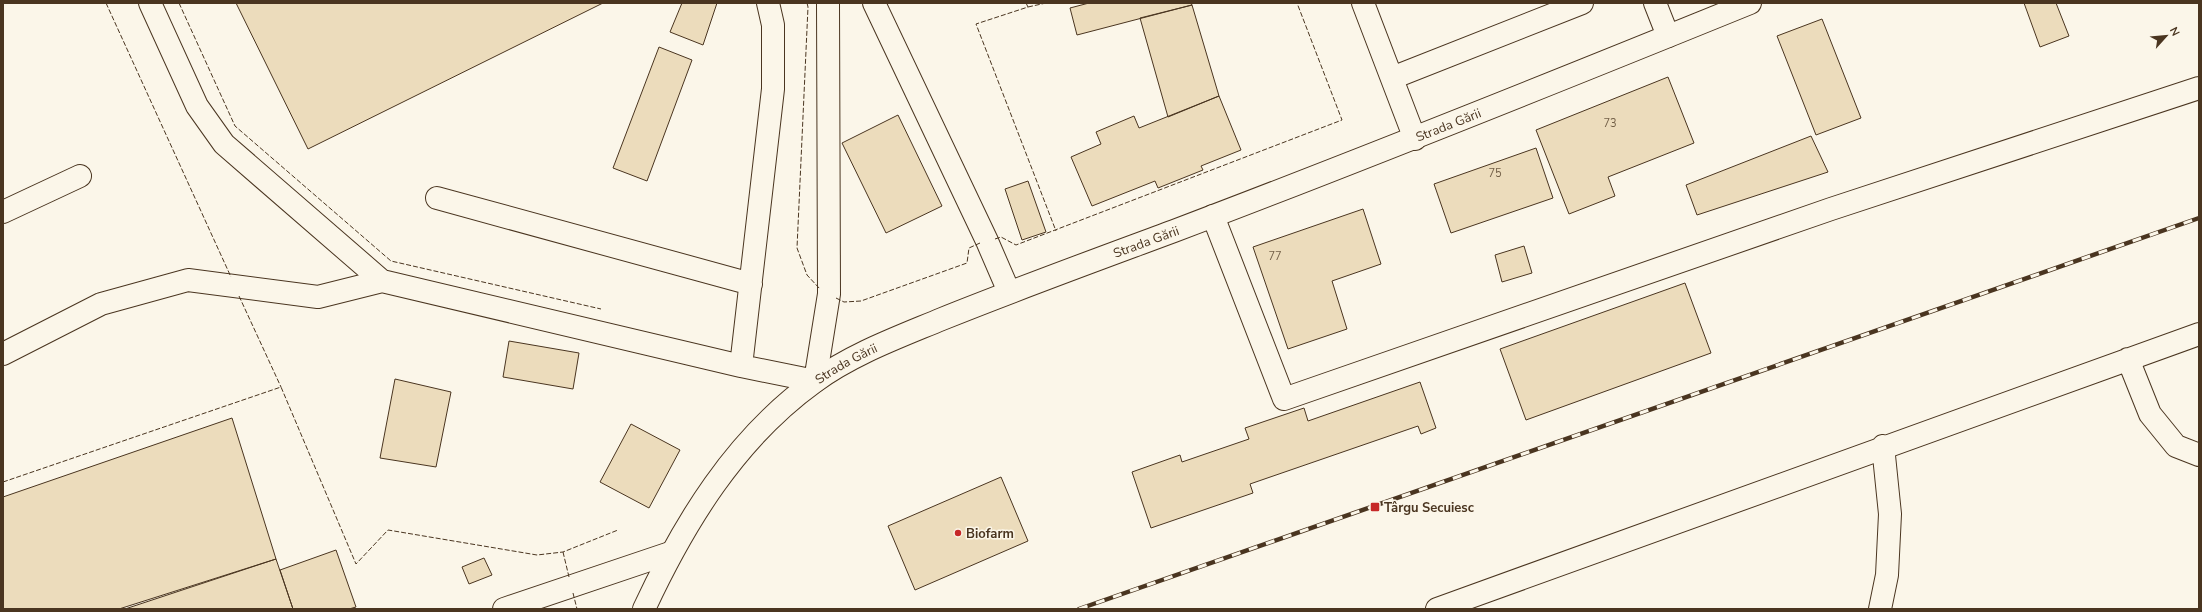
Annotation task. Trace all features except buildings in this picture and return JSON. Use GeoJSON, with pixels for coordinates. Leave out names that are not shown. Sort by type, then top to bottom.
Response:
{"type":"FeatureCollection","features":[{"type":"Feature","properties":{"kind":"street"},"geometry":{"type":"LineString","coordinates":[[150,3],[197,106],[224,144],[382,281]]}},
{"type":"Feature","properties":{"kind":"street"},"geometry":{"type":"LineString","coordinates":[[741,366],[773,89],[773,25],[768,3]]}},
{"type":"Feature","properties":{"kind":"street"},"geometry":{"type":"LineString","coordinates":[[3,354],[101,304],[188,280],[318,297],[382,281],[741,366],[815,381],[829,294],[828,3]]}},
{"type":"Feature","properties":{"kind":"street"},"geometry":{"type":"LineString","coordinates":[[874,3],[987,241],[1009,292]]}},
{"type":"Feature","properties":{"kind":"street"},"geometry":{"type":"LineString","coordinates":[[1363,3],[1415,139]]}},
{"type":"Feature","properties":{"kind":"street"},"geometry":{"type":"LineString","coordinates":[[1392,78],[1582,3]]}},
{"type":"Feature","properties":{"kind":"street"},"geometry":{"type":"LineString","coordinates":[[1655,3],[1668,36]]}},
{"type":"Feature","properties":{"kind":"street","name":"Strada Gării"},"geometry":{"type":"LineString","coordinates":[[644,609],[670,553],[703,499],[740,452],[777,411],[815,381],[848,361],[897,338],[1009,292],[1415,139],[1750,3]]}},
{"type":"Feature","properties":{"kind":"street"},"geometry":{"type":"LineString","coordinates":[[1213,216],[1284,399],[1831,209],[2199,88]]}},
{"type":"Feature","properties":{"kind":"street"},"geometry":{"type":"LineString","coordinates":[[3,212],[80,176]]}},
{"type":"Feature","properties":{"kind":"street"},"geometry":{"type":"LineString","coordinates":[[437,198],[751,284]]}},
{"type":"Feature","properties":{"kind":"street"},"geometry":{"type":"LineString","coordinates":[[1437,609],[1883,446],[2199,334]]}},
{"type":"Feature","properties":{"kind":"street"},"geometry":{"type":"LineString","coordinates":[[2128,359],[2150,414],[2176,446],[2199,455]]}},
{"type":"Feature","properties":{"kind":"street"},"geometry":{"type":"LineString","coordinates":[[1880,609],[1887,574],[1890,514],[1883,446]]}},
{"type":"Feature","properties":{"kind":"street"},"geometry":{"type":"LineString","coordinates":[[504,609],[670,553]]}},
{"type":"Feature","properties":{"kind":"railway"},"geometry":{"type":"LineString","coordinates":[[1079,609],[2199,218]]}},
{"type":"Feature","properties":{"kind":"fence"},"geometry":{"type":"LineString","coordinates":[[106,3],[231,277]]}},
{"type":"Feature","properties":{"kind":"fence"},"geometry":{"type":"LineString","coordinates":[[179,3],[235,126],[391,261],[601,309]]}},
{"type":"Feature","properties":{"kind":"fence"},"geometry":{"type":"LineString","coordinates":[[807,3],[797,248],[807,275],[820,289]]}},
{"type":"Feature","properties":{"kind":"fence"},"geometry":{"type":"LineString","coordinates":[[1026,3],[1028,7],[976,24],[1056,231]]}},
{"type":"Feature","properties":{"kind":"fence"},"geometry":{"type":"LineString","coordinates":[[1028,7],[1046,3]]}},
{"type":"Feature","properties":{"kind":"fence"},"geometry":{"type":"LineString","coordinates":[[995,239],[1001,237],[1016,245],[1342,120],[1297,3]]}},
{"type":"Feature","properties":{"kind":"fence"},"geometry":{"type":"LineString","coordinates":[[836,298],[844,302],[861,301],[967,263],[969,248],[980,243]]}},
{"type":"Feature","properties":{"kind":"fence"},"geometry":{"type":"LineString","coordinates":[[239,296],[281,387]]}},
{"type":"Feature","properties":{"kind":"fence"},"geometry":{"type":"LineString","coordinates":[[3,482],[281,387],[356,564],[388,530],[537,555],[563,552],[618,530]]}},
{"type":"Feature","properties":{"kind":"fence"},"geometry":{"type":"LineString","coordinates":[[563,552],[569,577]]}},
{"type":"Feature","properties":{"kind":"fence"},"geometry":{"type":"LineString","coordinates":[[573,593],[577,609]]}},
{"type":"Feature","properties":{"kind":"place","name":"Târgu Secuiesc"},"geometry":{"type":"Point","coordinates":[1375,507]}},
{"type":"Feature","properties":{"kind":"place","name":"Biofarm"},"geometry":{"type":"Point","coordinates":[958,533]}}]}
